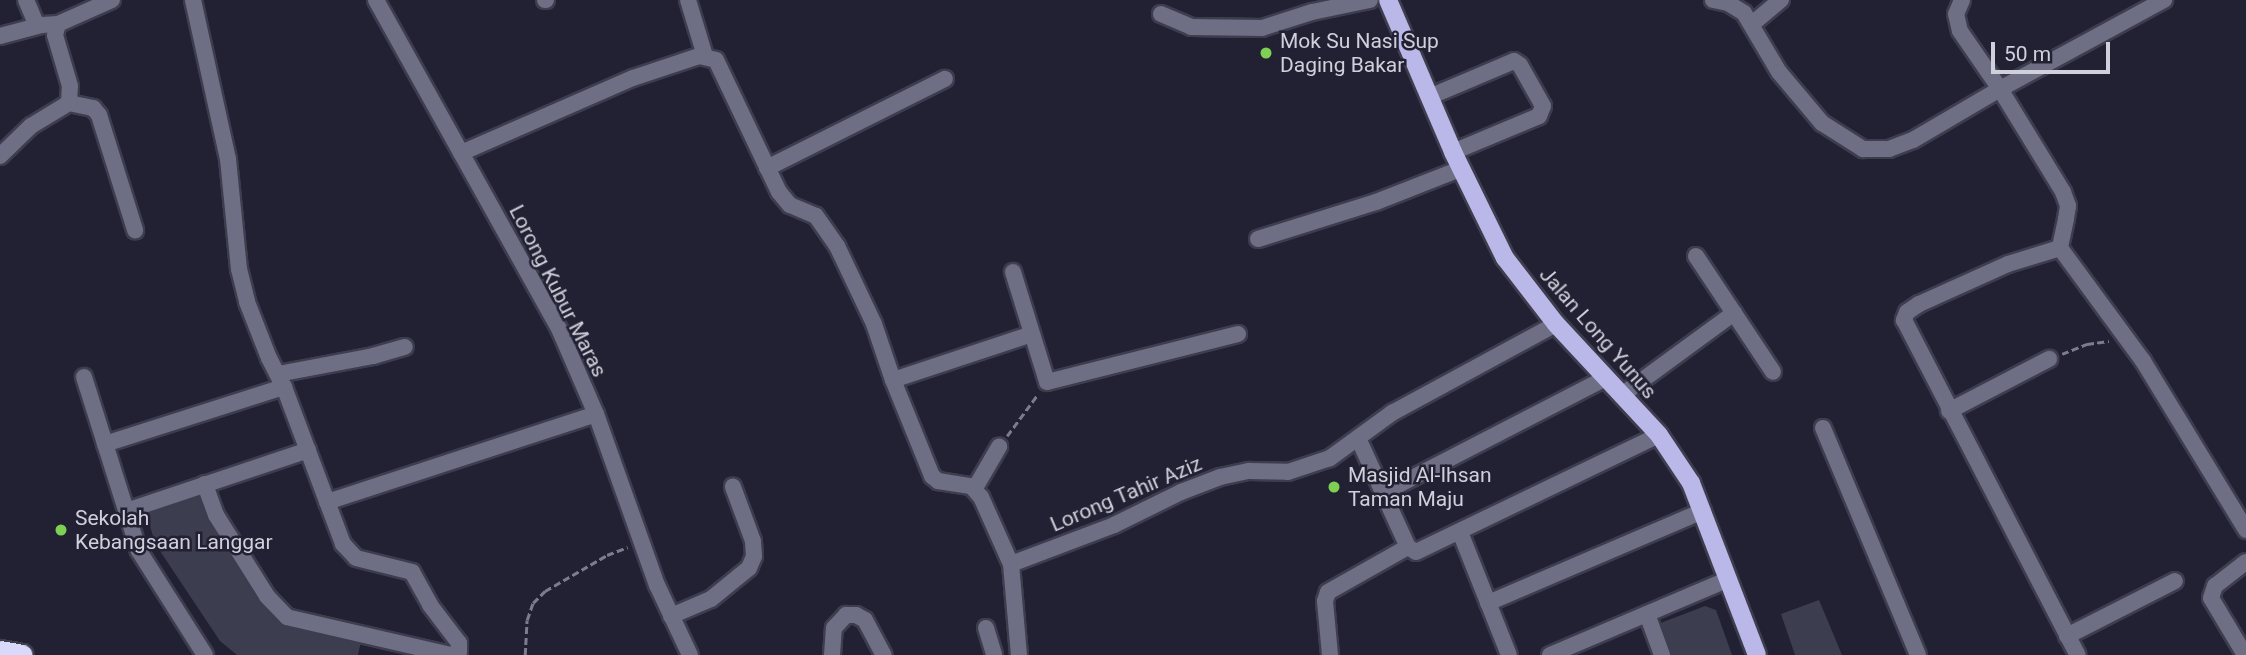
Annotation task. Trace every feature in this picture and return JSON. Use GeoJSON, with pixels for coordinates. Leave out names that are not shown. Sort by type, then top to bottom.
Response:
{"type":"FeatureCollection","features":[{"type":"Feature","properties":{"kind":"highway"},"geometry":{"type":"LineString","coordinates":[[0,651],[22,655]]}},
{"type":"Feature","properties":{"kind":"main road","name":"Jalan Long Yunus"},"geometry":{"type":"LineString","coordinates":[[1388,0],[1457,160],[1505,258],[1556,324],[1659,435],[1691,483],[1757,655]]}},
{"type":"Feature","properties":{"kind":"street"},"geometry":{"type":"LineString","coordinates":[[26,0],[37,26]]}},
{"type":"Feature","properties":{"kind":"street"},"geometry":{"type":"LineString","coordinates":[[0,36],[37,26],[58,24],[112,0]]}},
{"type":"Feature","properties":{"kind":"street"},"geometry":{"type":"LineString","coordinates":[[193,0],[228,159],[242,280],[269,358],[281,380],[343,544],[352,556],[412,572],[430,605],[460,646],[459,652],[452,655],[287,617],[277,608],[216,515],[205,484]]}},
{"type":"Feature","properties":{"kind":"street","name":"Lorong Kubur Maras"},"geometry":{"type":"LineString","coordinates":[[376,0],[560,331],[596,414],[671,616],[690,655]]}},
{"type":"Feature","properties":{"kind":"street"},"geometry":{"type":"LineString","coordinates":[[688,0],[705,56],[720,65],[779,192],[790,205],[816,216],[837,246],[874,324],[893,380],[932,476],[938,481],[975,488],[981,497],[1011,564],[1020,655]]}},
{"type":"Feature","properties":{"kind":"street"},"geometry":{"type":"LineString","coordinates":[[1161,14],[1191,27],[1262,28],[1312,12],[1370,0]]}},
{"type":"Feature","properties":{"kind":"street"},"geometry":{"type":"LineString","coordinates":[[1713,0],[1728,3],[1752,24],[1779,72],[1822,123],[1863,149],[1889,149],[1913,140],[2000,89],[2164,0]]}},
{"type":"Feature","properties":{"kind":"street"},"geometry":{"type":"LineString","coordinates":[[1752,24],[1781,0]]}},
{"type":"Feature","properties":{"kind":"street"},"geometry":{"type":"LineString","coordinates":[[1962,0],[1955,22],[2063,192],[2068,206],[2060,248],[2143,362],[2246,530]]}},
{"type":"Feature","properties":{"kind":"street"},"geometry":{"type":"LineString","coordinates":[[58,24],[55,35],[70,86],[69,103]]}},
{"type":"Feature","properties":{"kind":"street"},"geometry":{"type":"LineString","coordinates":[[461,153],[633,78],[705,56]]}},
{"type":"Feature","properties":{"kind":"street"},"geometry":{"type":"LineString","coordinates":[[1258,239],[1376,202],[1539,116],[1543,106],[1520,65],[1514,61],[1429,97]]}},
{"type":"Feature","properties":{"kind":"street"},"geometry":{"type":"LineString","coordinates":[[767,167],[944,79]]}},
{"type":"Feature","properties":{"kind":"street"},"geometry":{"type":"LineString","coordinates":[[0,156],[31,127],[69,103],[93,108],[99,115],[135,230]]}},
{"type":"Feature","properties":{"kind":"street"},"geometry":{"type":"LineString","coordinates":[[2060,248],[2008,264],[1907,312],[1905,324],[2078,655]]}},
{"type":"Feature","properties":{"kind":"street"},"geometry":{"type":"LineString","coordinates":[[1696,256],[1773,372]]}},
{"type":"Feature","properties":{"kind":"street"},"geometry":{"type":"LineString","coordinates":[[1013,272],[1047,382],[1238,334]]}},
{"type":"Feature","properties":{"kind":"street"},"geometry":{"type":"LineString","coordinates":[[1622,395],[1734,313]]}},
{"type":"Feature","properties":{"kind":"street","name":"Lorong Tahir Aziz"},"geometry":{"type":"LineString","coordinates":[[1011,564],[1114,525],[1181,492],[1220,477],[1249,471],[1288,472],[1326,460],[1392,412],[1556,324]]}},
{"type":"Feature","properties":{"kind":"street"},"geometry":{"type":"LineString","coordinates":[[893,380],[1032,334]]}},
{"type":"Feature","properties":{"kind":"street"},"geometry":{"type":"LineString","coordinates":[[105,444],[281,380],[405,347]]}},
{"type":"Feature","properties":{"kind":"street"},"geometry":{"type":"LineString","coordinates":[[1949,411],[2049,359]]}},
{"type":"Feature","properties":{"kind":"street"},"geometry":{"type":"LineString","coordinates":[[84,377],[141,555],[205,655]]}},
{"type":"Feature","properties":{"kind":"street"},"geometry":{"type":"LineString","coordinates":[[1383,493],[1606,378]]}},
{"type":"Feature","properties":{"kind":"street"},"geometry":{"type":"LineString","coordinates":[[327,502],[596,414]]}},
{"type":"Feature","properties":{"kind":"street"},"geometry":{"type":"LineString","coordinates":[[1823,428],[1918,655]]}},
{"type":"Feature","properties":{"kind":"street"},"geometry":{"type":"LineString","coordinates":[[1358,438],[1408,547],[1419,552],[1659,435]]}},
{"type":"Feature","properties":{"kind":"street"},"geometry":{"type":"LineString","coordinates":[[975,488],[999,447]]}},
{"type":"Feature","properties":{"kind":"street"},"geometry":{"type":"LineString","coordinates":[[126,510],[308,450]]}},
{"type":"Feature","properties":{"kind":"street"},"geometry":{"type":"LineString","coordinates":[[671,616],[711,599],[749,568],[754,556],[752,541],[733,487]]}},
{"type":"Feature","properties":{"kind":"street"},"geometry":{"type":"LineString","coordinates":[[1488,603],[1703,511]]}},
{"type":"Feature","properties":{"kind":"street"},"geometry":{"type":"LineString","coordinates":[[1460,532],[1509,655]]}},
{"type":"Feature","properties":{"kind":"street"},"geometry":{"type":"LineString","coordinates":[[1330,655],[1325,601],[1328,592],[1408,547]]}},
{"type":"Feature","properties":{"kind":"street"},"geometry":{"type":"LineString","coordinates":[[2245,655],[2211,598],[2215,586],[2246,562]]}},
{"type":"Feature","properties":{"kind":"street"},"geometry":{"type":"LineString","coordinates":[[1550,655],[1729,579]]}},
{"type":"Feature","properties":{"kind":"street"},"geometry":{"type":"LineString","coordinates":[[2067,636],[2175,581]]}},
{"type":"Feature","properties":{"kind":"street"},"geometry":{"type":"LineString","coordinates":[[1647,614],[1662,655]]}},
{"type":"Feature","properties":{"kind":"street"},"geometry":{"type":"LineString","coordinates":[[832,655],[834,628],[846,615],[856,615],[865,620],[884,655]]}},
{"type":"Feature","properties":{"kind":"street"},"geometry":{"type":"LineString","coordinates":[[986,628],[994,655]]}},
{"type":"Feature","properties":{"kind":"street"},"geometry":{"type":"LineString","coordinates":[[367,655],[371,638]]}},
{"type":"Feature","properties":{"kind":"path"},"geometry":{"type":"LineString","coordinates":[[2049,359],[2087,344],[2124,338]]}},
{"type":"Feature","properties":{"kind":"path"},"geometry":{"type":"LineString","coordinates":[[999,447],[1047,382]]}},
{"type":"Feature","properties":{"kind":"path"},"geometry":{"type":"LineString","coordinates":[[525,655],[527,620],[533,603],[545,591],[607,555],[641,541]]}},
{"type":"Feature","properties":{"kind":"building"},"geometry":{"type":"Polygon","coordinates":[[[201,492],[210,521],[279,623],[361,641],[358,655],[237,655],[220,641],[156,545],[145,511],[201,492]]]}},
{"type":"Feature","properties":{"kind":"building"},"geometry":{"type":"Polygon","coordinates":[[[1819,600],[1842,655],[1795,655],[1781,614],[1819,600]]]}},
{"type":"Feature","properties":{"kind":"building"},"geometry":{"type":"Polygon","coordinates":[[[1705,606],[1716,610],[1732,655],[1669,655],[1658,624],[1705,606]]]}},
{"type":"Feature","properties":{"kind":"place","name":"Mok Su Nasi Sup Daging Bakar"},"geometry":{"type":"Point","coordinates":[1266,53]}},
{"type":"Feature","properties":{"kind":"place","name":"Masjid Al-Ihsan Taman Maju"},"geometry":{"type":"Point","coordinates":[1334,487]}},
{"type":"Feature","properties":{"kind":"place","name":"Sekolah Kebangsaan Langgar"},"geometry":{"type":"Point","coordinates":[61,530]}}]}
